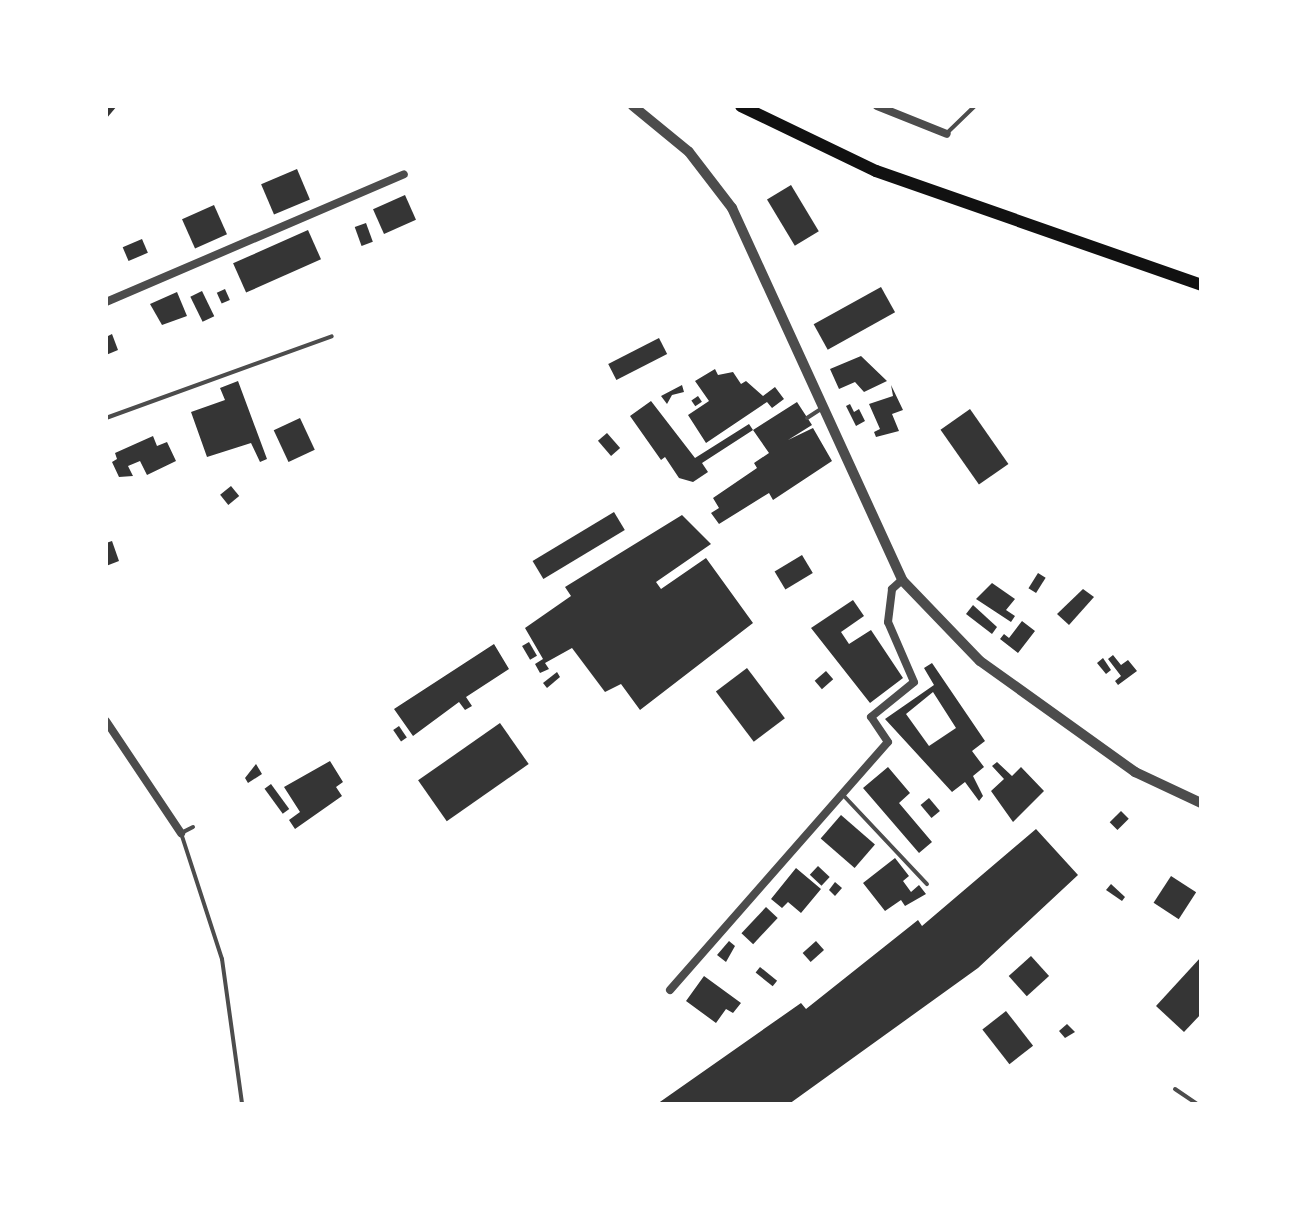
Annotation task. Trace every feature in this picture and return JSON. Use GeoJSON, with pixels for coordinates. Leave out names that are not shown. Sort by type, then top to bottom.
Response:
{"type":"FeatureCollection","features":[{"type":"Feature","properties":{"kind":"main road"},"geometry":{"type":"LineString","coordinates":[[741,106],[876,171],[1201,285]]}},
{"type":"Feature","properties":{"kind":"street"},"geometry":{"type":"LineString","coordinates":[[633,106],[689,152],[721,190],[902,580],[980,661],[1135,772],[1201,803]]}},
{"type":"Feature","properties":{"kind":"street"},"geometry":{"type":"LineString","coordinates":[[877,106],[947,134]]}},
{"type":"Feature","properties":{"kind":"street"},"geometry":{"type":"LineString","coordinates":[[106,302],[404,174]]}},
{"type":"Feature","properties":{"kind":"street"},"geometry":{"type":"LineString","coordinates":[[670,990],[888,742],[871,717],[914,682],[888,622],[892,589],[902,580]]}},
{"type":"Feature","properties":{"kind":"street"},"geometry":{"type":"LineString","coordinates":[[106,721],[181,833]]}},
{"type":"Feature","properties":{"kind":"lane"},"geometry":{"type":"LineString","coordinates":[[947,134],[975,106]]}},
{"type":"Feature","properties":{"kind":"lane"},"geometry":{"type":"LineString","coordinates":[[106,418],[332,336]]}},
{"type":"Feature","properties":{"kind":"lane"},"geometry":{"type":"LineString","coordinates":[[807,418],[823,408]]}},
{"type":"Feature","properties":{"kind":"lane"},"geometry":{"type":"LineString","coordinates":[[842,794],[883,832],[927,884]]}},
{"type":"Feature","properties":{"kind":"lane"},"geometry":{"type":"LineString","coordinates":[[193,827],[181,833],[222,959],[242,1104]]}},
{"type":"Feature","properties":{"kind":"lane"},"geometry":{"type":"LineString","coordinates":[[1175,1089],[1197,1104]]}},
{"type":"Feature","properties":{"kind":"building"},"geometry":{"type":"Polygon","coordinates":[[[106,106],[117,106],[106,119],[106,106]]]}},
{"type":"Feature","properties":{"kind":"building"},"geometry":{"type":"Polygon","coordinates":[[[297,169],[310,199],[274,215],[261,184],[297,169]]]}},
{"type":"Feature","properties":{"kind":"building"},"geometry":{"type":"Polygon","coordinates":[[[791,185],[819,231],[795,246],[767,199],[791,185]]]}},
{"type":"Feature","properties":{"kind":"building"},"geometry":{"type":"Polygon","coordinates":[[[405,195],[416,220],[384,234],[373,209],[405,195]]]}},
{"type":"Feature","properties":{"kind":"building"},"geometry":{"type":"Polygon","coordinates":[[[214,205],[227,234],[195,248],[182,219],[214,205]]]}},
{"type":"Feature","properties":{"kind":"building"},"geometry":{"type":"Polygon","coordinates":[[[366,223],[373,242],[362,246],[355,227],[366,223]]]}},
{"type":"Feature","properties":{"kind":"building"},"geometry":{"type":"Polygon","coordinates":[[[308,230],[321,259],[246,293],[233,263],[308,230]]]}},
{"type":"Feature","properties":{"kind":"building"},"geometry":{"type":"Polygon","coordinates":[[[142,239],[148,253],[129,261],[123,247],[142,239]]]}},
{"type":"Feature","properties":{"kind":"building"},"geometry":{"type":"Polygon","coordinates":[[[881,287],[895,312],[828,350],[814,324],[881,287]]]}},
{"type":"Feature","properties":{"kind":"building"},"geometry":{"type":"Polygon","coordinates":[[[225,289],[230,300],[222,304],[217,293],[225,289]]]}},
{"type":"Feature","properties":{"kind":"building"},"geometry":{"type":"Polygon","coordinates":[[[202,291],[214,316],[203,322],[190,297],[202,291]]]}},
{"type":"Feature","properties":{"kind":"building"},"geometry":{"type":"Polygon","coordinates":[[[177,292],[187,316],[162,325],[150,304],[177,292]]]}},
{"type":"Feature","properties":{"kind":"building"},"geometry":{"type":"Polygon","coordinates":[[[112,334],[118,350],[106,355],[106,337],[112,334]]]}},
{"type":"Feature","properties":{"kind":"building"},"geometry":{"type":"Polygon","coordinates":[[[659,338],[667,354],[616,380],[608,364],[659,338]]]}},
{"type":"Feature","properties":{"kind":"building"},"geometry":{"type":"Polygon","coordinates":[[[861,356],[887,381],[864,392],[855,382],[839,389],[830,369],[861,356]]]}},
{"type":"Feature","properties":{"kind":"building"},"geometry":{"type":"Polygon","coordinates":[[[715,369],[718,375],[733,372],[741,384],[746,381],[763,396],[775,387],[784,399],[772,408],[767,402],[706,443],[688,415],[709,401],[695,381],[715,369]]]}},
{"type":"Feature","properties":{"kind":"building"},"geometry":{"type":"Polygon","coordinates":[[[238,381],[267,459],[260,462],[251,443],[207,457],[191,412],[225,400],[220,388],[238,381]]]}},
{"type":"Feature","properties":{"kind":"building"},"geometry":{"type":"Polygon","coordinates":[[[682,385],[684,392],[672,395],[667,404],[661,396],[682,385]]]}},
{"type":"Feature","properties":{"kind":"building"},"geometry":{"type":"Polygon","coordinates":[[[891,385],[903,410],[892,414],[899,431],[876,437],[874,432],[880,429],[869,404],[893,396],[891,385]]]}},
{"type":"Feature","properties":{"kind":"building"},"geometry":{"type":"Polygon","coordinates":[[[698,396],[702,402],[695,406],[691,400],[698,396]]]}},
{"type":"Feature","properties":{"kind":"building"},"geometry":{"type":"Polygon","coordinates":[[[651,401],[695,458],[749,424],[753,430],[702,463],[708,472],[693,482],[679,478],[665,457],[661,460],[630,416],[651,401]]]}},
{"type":"Feature","properties":{"kind":"building"},"geometry":{"type":"Polygon","coordinates":[[[797,402],[812,425],[788,440],[813,428],[832,461],[773,500],[769,493],[719,524],[711,513],[719,508],[713,498],[757,468],[754,463],[769,453],[753,430],[797,402]]]}},
{"type":"Feature","properties":{"kind":"building"},"geometry":{"type":"Polygon","coordinates":[[[850,404],[854,412],[859,409],[865,421],[856,426],[846,406],[850,404]]]}},
{"type":"Feature","properties":{"kind":"building"},"geometry":{"type":"Polygon","coordinates":[[[970,409],[1008,464],[979,485],[941,430],[970,409]]]}},
{"type":"Feature","properties":{"kind":"building"},"geometry":{"type":"Polygon","coordinates":[[[300,418],[315,450],[289,462],[274,430],[300,418]]]}},
{"type":"Feature","properties":{"kind":"building"},"geometry":{"type":"Polygon","coordinates":[[[607,433],[620,448],[611,456],[598,441],[607,433]]]}},
{"type":"Feature","properties":{"kind":"building"},"geometry":{"type":"Polygon","coordinates":[[[153,436],[157,446],[167,442],[176,461],[147,475],[140,461],[128,466],[133,476],[119,477],[112,462],[117,459],[115,453],[153,436]]]}},
{"type":"Feature","properties":{"kind":"building"},"geometry":{"type":"Polygon","coordinates":[[[231,486],[239,496],[228,505],[220,495],[231,486]]]}},
{"type":"Feature","properties":{"kind":"building"},"geometry":{"type":"Polygon","coordinates":[[[614,512],[625,530],[543,579],[533,561],[614,512]]]}},
{"type":"Feature","properties":{"kind":"building"},"geometry":{"type":"Polygon","coordinates":[[[682,515],[711,544],[656,582],[661,589],[706,558],[753,623],[640,710],[621,684],[605,692],[572,648],[545,663],[549,669],[540,673],[535,664],[543,659],[525,628],[571,596],[565,587],[682,515]]]}},
{"type":"Feature","properties":{"kind":"building"},"geometry":{"type":"Polygon","coordinates":[[[112,541],[119,561],[106,566],[106,543],[112,541]]]}},
{"type":"Feature","properties":{"kind":"building"},"geometry":{"type":"Polygon","coordinates":[[[802,555],[813,573],[785,589],[775,571],[802,555]]]}},
{"type":"Feature","properties":{"kind":"building"},"geometry":{"type":"Polygon","coordinates":[[[1038,573],[1046,578],[1036,593],[1028,588],[1038,573]]]}},
{"type":"Feature","properties":{"kind":"building"},"geometry":{"type":"Polygon","coordinates":[[[992,583],[1015,599],[1006,610],[1015,616],[1011,622],[976,599],[992,583]]]}},
{"type":"Feature","properties":{"kind":"building"},"geometry":{"type":"Polygon","coordinates":[[[1083,589],[1094,597],[1069,625],[1057,614],[1083,589]]]}},
{"type":"Feature","properties":{"kind":"building"},"geometry":{"type":"Polygon","coordinates":[[[853,600],[864,616],[841,632],[849,644],[871,630],[903,678],[870,703],[811,628],[853,600]]]}},
{"type":"Feature","properties":{"kind":"building"},"geometry":{"type":"Polygon","coordinates":[[[973,605],[997,627],[992,634],[966,614],[973,605]]]}},
{"type":"Feature","properties":{"kind":"building"},"geometry":{"type":"Polygon","coordinates":[[[1022,621],[1035,631],[1018,653],[1000,639],[1004,634],[1009,638],[1022,621]]]}},
{"type":"Feature","properties":{"kind":"building"},"geometry":{"type":"Polygon","coordinates":[[[529,642],[537,656],[530,660],[522,646],[529,642]]]}},
{"type":"Feature","properties":{"kind":"building"},"geometry":{"type":"Polygon","coordinates":[[[494,644],[509,669],[466,697],[472,706],[465,710],[459,702],[413,736],[394,709],[494,644]]]}},
{"type":"Feature","properties":{"kind":"building"},"geometry":{"type":"Polygon","coordinates":[[[1113,655],[1121,665],[1128,660],[1137,671],[1118,685],[1115,681],[1121,676],[1108,659],[1113,655]]]}},
{"type":"Feature","properties":{"kind":"building"},"geometry":{"type":"Polygon","coordinates":[[[1103,658],[1111,670],[1106,674],[1097,663],[1103,658]]]}},
{"type":"Feature","properties":{"kind":"building"},"geometry":{"type":"Polygon","coordinates":[[[932,663],[985,741],[972,751],[984,767],[973,776],[983,796],[979,801],[965,782],[952,792],[885,719],[934,685],[924,668],[932,663]],[[933,692],[906,714],[929,746],[956,728],[933,692]]]}},
{"type":"Feature","properties":{"kind":"building"},"geometry":{"type":"Polygon","coordinates":[[[747,668],[785,718],[754,742],[716,691],[747,668]]]}},
{"type":"Feature","properties":{"kind":"building"},"geometry":{"type":"Polygon","coordinates":[[[826,671],[833,679],[822,689],[815,681],[826,671]]]}},
{"type":"Feature","properties":{"kind":"building"},"geometry":{"type":"Polygon","coordinates":[[[557,672],[560,677],[547,688],[543,683],[557,672]]]}},
{"type":"Feature","properties":{"kind":"building"},"geometry":{"type":"Polygon","coordinates":[[[500,723],[529,764],[447,821],[418,780],[500,723]]]}},
{"type":"Feature","properties":{"kind":"building"},"geometry":{"type":"Polygon","coordinates":[[[399,726],[407,738],[401,742],[393,730],[399,726]]]}},
{"type":"Feature","properties":{"kind":"building"},"geometry":{"type":"Polygon","coordinates":[[[330,761],[343,782],[336,787],[342,796],[295,829],[289,820],[300,812],[284,787],[330,761]]]}},
{"type":"Feature","properties":{"kind":"building"},"geometry":{"type":"Polygon","coordinates":[[[997,762],[1012,776],[1021,767],[1044,791],[1013,822],[991,791],[1004,779],[992,766],[997,762]]]}},
{"type":"Feature","properties":{"kind":"building"},"geometry":{"type":"Polygon","coordinates":[[[256,764],[262,774],[248,783],[245,778],[256,764]]]}},
{"type":"Feature","properties":{"kind":"building"},"geometry":{"type":"Polygon","coordinates":[[[888,767],[910,793],[899,803],[932,842],[919,853],[863,788],[888,767]]]}},
{"type":"Feature","properties":{"kind":"building"},"geometry":{"type":"Polygon","coordinates":[[[271,784],[289,809],[283,814],[265,789],[271,784]]]}},
{"type":"Feature","properties":{"kind":"building"},"geometry":{"type":"Polygon","coordinates":[[[929,798],[940,811],[932,818],[921,805],[929,798]]]}},
{"type":"Feature","properties":{"kind":"building"},"geometry":{"type":"Polygon","coordinates":[[[1121,811],[1129,819],[1117,830],[1110,822],[1121,811]]]}},
{"type":"Feature","properties":{"kind":"building"},"geometry":{"type":"Polygon","coordinates":[[[841,815],[875,845],[855,868],[821,838],[841,815]]]}},
{"type":"Feature","properties":{"kind":"building"},"geometry":{"type":"Polygon","coordinates":[[[1036,829],[1078,875],[978,968],[789,1104],[657,1104],[801,1003],[806,1009],[918,920],[922,926],[1036,829]]]}},
{"type":"Feature","properties":{"kind":"building"},"geometry":{"type":"Polygon","coordinates":[[[895,858],[909,876],[903,881],[911,892],[919,885],[926,894],[905,906],[901,900],[885,911],[863,883],[895,858]]]}},
{"type":"Feature","properties":{"kind":"building"},"geometry":{"type":"Polygon","coordinates":[[[818,866],[830,877],[822,886],[810,875],[818,866]]]}},
{"type":"Feature","properties":{"kind":"building"},"geometry":{"type":"Polygon","coordinates":[[[796,868],[821,889],[801,913],[788,902],[782,908],[771,899],[796,868]]]}},
{"type":"Feature","properties":{"kind":"building"},"geometry":{"type":"Polygon","coordinates":[[[1171,876],[1196,892],[1179,919],[1154,903],[1171,876]]]}},
{"type":"Feature","properties":{"kind":"building"},"geometry":{"type":"Polygon","coordinates":[[[835,882],[842,888],[835,896],[829,890],[835,882]]]}},
{"type":"Feature","properties":{"kind":"building"},"geometry":{"type":"Polygon","coordinates":[[[1111,884],[1125,897],[1122,901],[1106,890],[1111,884]]]}},
{"type":"Feature","properties":{"kind":"building"},"geometry":{"type":"Polygon","coordinates":[[[766,907],[778,918],[753,944],[741,933],[766,907]]]}},
{"type":"Feature","properties":{"kind":"building"},"geometry":{"type":"Polygon","coordinates":[[[729,941],[735,946],[726,962],[717,955],[729,941]]]}},
{"type":"Feature","properties":{"kind":"building"},"geometry":{"type":"Polygon","coordinates":[[[816,941],[824,950],[811,962],[803,953],[816,941]]]}},
{"type":"Feature","properties":{"kind":"building"},"geometry":{"type":"Polygon","coordinates":[[[1031,956],[1049,976],[1027,996],[1009,976],[1031,956]]]}},
{"type":"Feature","properties":{"kind":"building"},"geometry":{"type":"Polygon","coordinates":[[[1201,957],[1201,1014],[1184,1032],[1156,1006],[1201,957]]]}},
{"type":"Feature","properties":{"kind":"building"},"geometry":{"type":"Polygon","coordinates":[[[760,967],[777,981],[773,986],[756,972],[760,967]]]}},
{"type":"Feature","properties":{"kind":"building"},"geometry":{"type":"Polygon","coordinates":[[[704,976],[741,1003],[733,1013],[726,1009],[716,1023],[686,1001],[704,976]]]}},
{"type":"Feature","properties":{"kind":"building"},"geometry":{"type":"Polygon","coordinates":[[[1006,1011],[1033,1046],[1009,1064],[982,1029],[1006,1011]]]}},
{"type":"Feature","properties":{"kind":"building"},"geometry":{"type":"Polygon","coordinates":[[[1067,1024],[1075,1032],[1065,1038],[1059,1031],[1067,1024]]]}}]}
